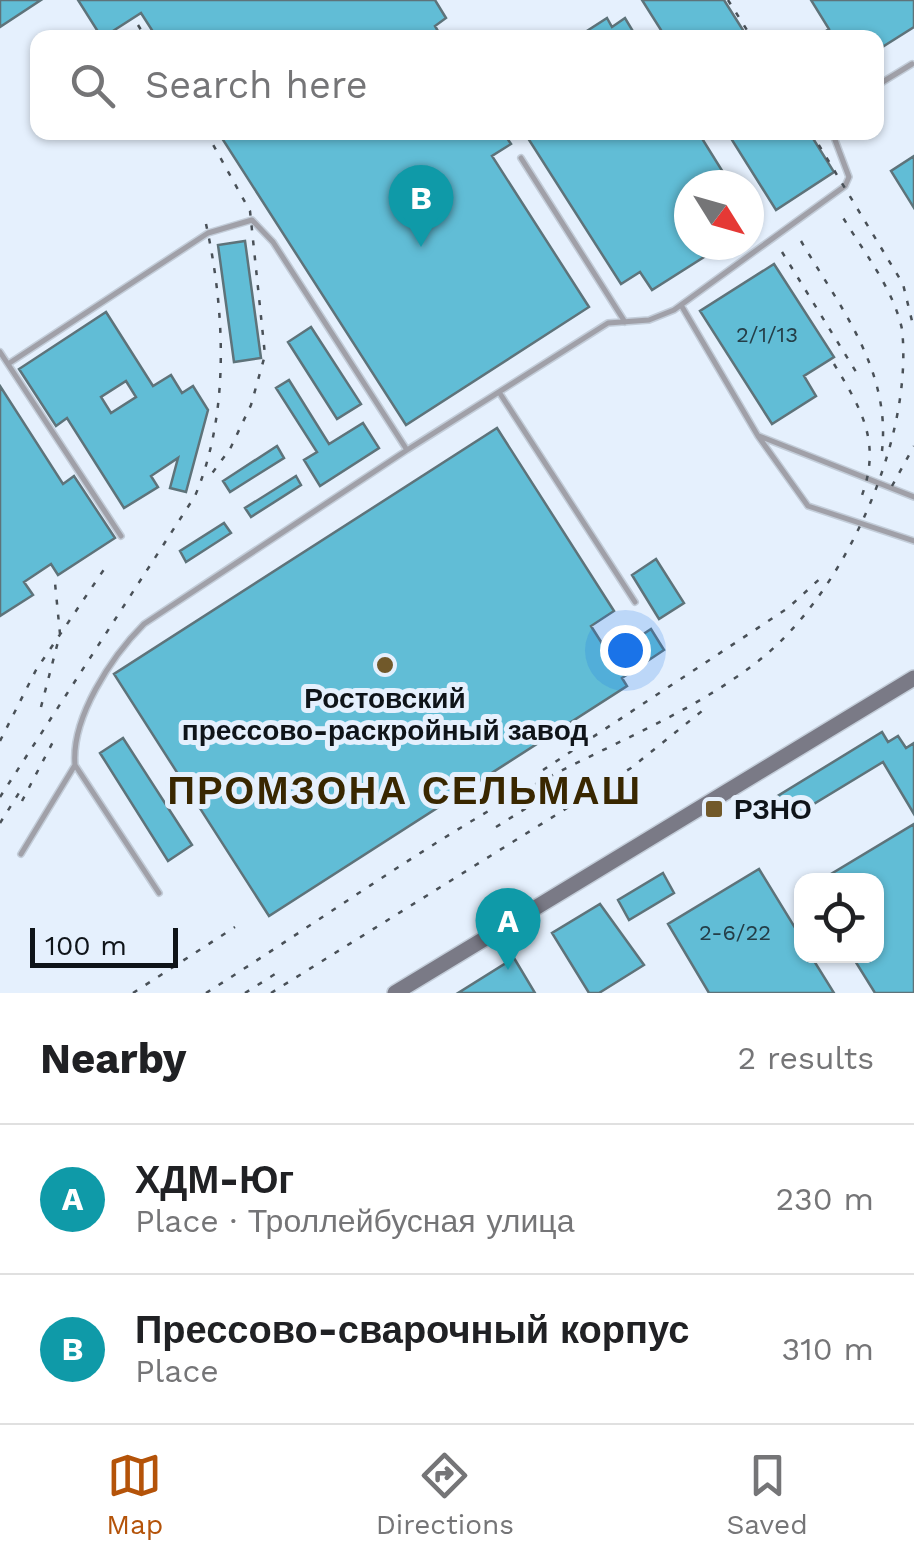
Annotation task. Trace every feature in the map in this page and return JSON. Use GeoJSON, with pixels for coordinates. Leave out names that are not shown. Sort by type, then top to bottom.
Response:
{"type":"FeatureCollection","features":[{"type":"Feature","properties":{"kind":"main road"},"geometry":{"type":"LineString","coordinates":[[395,993],[914,678]]}},
{"type":"Feature","properties":{"kind":"lane"},"geometry":{"type":"LineString","coordinates":[[884,81],[912,64]]}},
{"type":"Feature","properties":{"kind":"lane"},"geometry":{"type":"LineString","coordinates":[[159,894],[75,766],[74,748],[80,725],[113,663],[144,624],[608,323],[649,320],[681,305],[845,186],[849,177],[835,140]]}},
{"type":"Feature","properties":{"kind":"lane"},"geometry":{"type":"LineString","coordinates":[[520,158],[625,322]]}},
{"type":"Feature","properties":{"kind":"lane"},"geometry":{"type":"LineString","coordinates":[[8,364],[208,233],[252,220],[273,242],[407,450]]}},
{"type":"Feature","properties":{"kind":"lane"},"geometry":{"type":"LineString","coordinates":[[681,305],[758,436],[808,506],[914,541]]}},
{"type":"Feature","properties":{"kind":"lane"},"geometry":{"type":"LineString","coordinates":[[0,352],[120,536]]}},
{"type":"Feature","properties":{"kind":"lane"},"geometry":{"type":"LineString","coordinates":[[498,392],[635,602]]}},
{"type":"Feature","properties":{"kind":"lane"},"geometry":{"type":"LineString","coordinates":[[758,436],[914,497]]}},
{"type":"Feature","properties":{"kind":"lane"},"geometry":{"type":"LineString","coordinates":[[21,854],[75,766]]}},
{"type":"Feature","properties":{"kind":"building"},"geometry":{"type":"Polygon","coordinates":[[[0,0],[41,0],[0,27],[0,0]]]}},
{"type":"Feature","properties":{"kind":"building"},"geometry":{"type":"Polygon","coordinates":[[[78,0],[435,0],[446,18],[435,26],[437,30],[152,30],[141,13],[114,30],[97,30],[78,0]]]}},
{"type":"Feature","properties":{"kind":"building"},"geometry":{"type":"Polygon","coordinates":[[[642,0],[724,0],[743,30],[661,30],[642,0]]]}},
{"type":"Feature","properties":{"kind":"building"},"geometry":{"type":"Polygon","coordinates":[[[811,0],[914,0],[914,27],[884,46],[884,30],[829,29],[811,0]]]}},
{"type":"Feature","properties":{"kind":"building"},"geometry":{"type":"Polygon","coordinates":[[[607,18],[612,27],[625,18],[632,30],[588,30],[607,18]]]}},
{"type":"Feature","properties":{"kind":"building"},"geometry":{"type":"Polygon","coordinates":[[[223,140],[508,140],[511,144],[492,156],[589,307],[406,425],[223,140]]]}},
{"type":"Feature","properties":{"kind":"building"},"geometry":{"type":"Polygon","coordinates":[[[529,140],[703,140],[722,170],[674,170],[674,260],[699,260],[652,290],[640,272],[621,284],[529,140]]]}},
{"type":"Feature","properties":{"kind":"building"},"geometry":{"type":"Polygon","coordinates":[[[732,140],[814,140],[834,172],[776,210],[764,191],[764,170],[751,170],[732,140]]]}},
{"type":"Feature","properties":{"kind":"building"},"geometry":{"type":"Polygon","coordinates":[[[914,156],[914,208],[891,171],[914,156]]]}},
{"type":"Feature","properties":{"kind":"building"},"geometry":{"type":"Polygon","coordinates":[[[245,241],[261,358],[234,362],[218,245],[245,241]]]}},
{"type":"Feature","properties":{"kind":"building"},"geometry":{"type":"Polygon","coordinates":[[[774,264],[834,357],[804,376],[816,396],[772,424],[700,311],[774,264]]]}},
{"type":"Feature","properties":{"kind":"building"},"geometry":{"type":"Polygon","coordinates":[[[106,312],[153,386],[171,375],[182,393],[193,386],[208,410],[186,492],[170,488],[178,458],[151,476],[158,487],[124,508],[67,418],[56,426],[19,369],[106,312]],[[126,381],[101,397],[111,413],[136,397],[126,381]]]}},
{"type":"Feature","properties":{"kind":"building"},"geometry":{"type":"Polygon","coordinates":[[[311,327],[361,404],[337,419],[288,342],[311,327]]]}},
{"type":"Feature","properties":{"kind":"building"},"geometry":{"type":"Polygon","coordinates":[[[289,380],[329,444],[363,423],[379,448],[320,486],[304,460],[317,452],[276,388],[289,380]]]}},
{"type":"Feature","properties":{"kind":"building"},"geometry":{"type":"Polygon","coordinates":[[[0,386],[63,484],[74,476],[115,538],[58,575],[51,564],[24,582],[33,595],[0,616],[0,386]]]}},
{"type":"Feature","properties":{"kind":"building","name":"Ростовский прессово-раскройный завод"},"geometry":{"type":"Polygon","coordinates":[[[497,428],[614,611],[591,626],[610,656],[651,629],[664,650],[622,678],[627,686],[269,916],[114,674],[497,428]]]}},
{"type":"Feature","properties":{"kind":"building"},"geometry":{"type":"Polygon","coordinates":[[[277,446],[284,458],[230,492],[223,481],[277,446]]]}},
{"type":"Feature","properties":{"kind":"building"},"geometry":{"type":"Polygon","coordinates":[[[296,476],[301,485],[251,517],[245,508],[296,476]]]}},
{"type":"Feature","properties":{"kind":"building"},"geometry":{"type":"Polygon","coordinates":[[[224,523],[231,533],[186,562],[180,551],[224,523]]]}},
{"type":"Feature","properties":{"kind":"building"},"geometry":{"type":"Polygon","coordinates":[[[656,559],[684,603],[659,619],[632,575],[656,559]]]}},
{"type":"Feature","properties":{"kind":"building"},"geometry":{"type":"Polygon","coordinates":[[[882,732],[888,742],[898,736],[906,748],[914,743],[914,814],[883,762],[789,819],[776,797],[882,732]]]}},
{"type":"Feature","properties":{"kind":"building"},"geometry":{"type":"Polygon","coordinates":[[[123,738],[192,845],[168,861],[100,753],[123,738]]]}},
{"type":"Feature","properties":{"kind":"building"},"geometry":{"type":"Polygon","coordinates":[[[914,824],[914,993],[875,993],[856,963],[884,963],[884,873],[833,873],[914,824]]]}},
{"type":"Feature","properties":{"kind":"building"},"geometry":{"type":"Polygon","coordinates":[[[759,869],[794,926],[794,963],[815,963],[834,993],[709,993],[668,924],[759,869]]]}},
{"type":"Feature","properties":{"kind":"building"},"geometry":{"type":"Polygon","coordinates":[[[663,873],[674,893],[629,920],[618,900],[663,873]]]}},
{"type":"Feature","properties":{"kind":"building"},"geometry":{"type":"Polygon","coordinates":[[[600,904],[644,965],[599,993],[589,993],[552,933],[600,904]]]}},
{"type":"Feature","properties":{"kind":"building"},"geometry":{"type":"Polygon","coordinates":[[[514,958],[535,993],[458,993],[514,958]]]}},
{"type":"Feature","properties":{"kind":"railway"},"geometry":{"type":"LineString","coordinates":[[728,0],[747,30]]}},
{"type":"Feature","properties":{"kind":"railway"},"geometry":{"type":"LineString","coordinates":[[138,25],[141,30]]}},
{"type":"Feature","properties":{"kind":"railway"},"geometry":{"type":"LineString","coordinates":[[210,140],[250,211],[265,355],[251,405],[230,449],[210,476]]}},
{"type":"Feature","properties":{"kind":"railway"},"geometry":{"type":"LineString","coordinates":[[816,140],[903,284],[912,321]]}},
{"type":"Feature","properties":{"kind":"railway"},"geometry":{"type":"LineString","coordinates":[[206,993],[490,810],[676,714],[731,681],[788,633],[818,598],[844,557],[884,466],[903,372],[898,314],[885,284],[842,216]]}},
{"type":"Feature","properties":{"kind":"railway"},"geometry":{"type":"LineString","coordinates":[[0,797],[195,496],[214,431],[221,361],[217,291],[206,224]]}},
{"type":"Feature","properties":{"kind":"railway"},"geometry":{"type":"LineString","coordinates":[[801,241],[846,315],[871,366],[883,421],[882,451]]}},
{"type":"Feature","properties":{"kind":"railway"},"geometry":{"type":"LineString","coordinates":[[782,252],[858,375]]}},
{"type":"Feature","properties":{"kind":"railway"},"geometry":{"type":"LineString","coordinates":[[834,364],[866,428],[870,460],[861,498]]}},
{"type":"Feature","properties":{"kind":"railway"},"geometry":{"type":"LineString","coordinates":[[892,486],[914,446]]}},
{"type":"Feature","properties":{"kind":"railway"},"geometry":{"type":"LineString","coordinates":[[0,741],[36,670],[107,565]]}},
{"type":"Feature","properties":{"kind":"railway"},"geometry":{"type":"LineString","coordinates":[[543,770],[788,608],[825,574]]}},
{"type":"Feature","properties":{"kind":"railway"},"geometry":{"type":"LineString","coordinates":[[41,707],[60,634],[55,583]]}},
{"type":"Feature","properties":{"kind":"railway"},"geometry":{"type":"LineString","coordinates":[[271,993],[631,768],[702,711]]}},
{"type":"Feature","properties":{"kind":"railway"},"geometry":{"type":"LineString","coordinates":[[22,801],[55,738]]}},
{"type":"Feature","properties":{"kind":"railway"},"geometry":{"type":"LineString","coordinates":[[0,823],[24,785]]}},
{"type":"Feature","properties":{"kind":"railway"},"geometry":{"type":"LineString","coordinates":[[496,827],[563,785]]}},
{"type":"Feature","properties":{"kind":"railway"},"geometry":{"type":"LineString","coordinates":[[133,993],[235,927]]}},
{"type":"Feature","properties":{"kind":"railway"},"geometry":{"type":"LineString","coordinates":[[245,993],[283,969]]}},
{"type":"Feature","properties":{"kind":"place","name":"Прессово-сварочный корпус"},"geometry":{"type":"Point","coordinates":[421,247]}},
{"type":"Feature","properties":{"kind":"place","name":"Ростовский прессово-раскройный завод"},"geometry":{"type":"Point","coordinates":[385,665]}},
{"type":"Feature","properties":{"kind":"place","name":"РЗНО"},"geometry":{"type":"Point","coordinates":[714,809]}},
{"type":"Feature","properties":{"kind":"place","name":"ХДМ-Юг"},"geometry":{"type":"Point","coordinates":[508,970]}},
{"type":"Feature","properties":{"kind":"district","name":"ПРОМЗОНА СЕЛЬМАШ"},"geometry":{"type":"Point","coordinates":[405,791]}}]}
